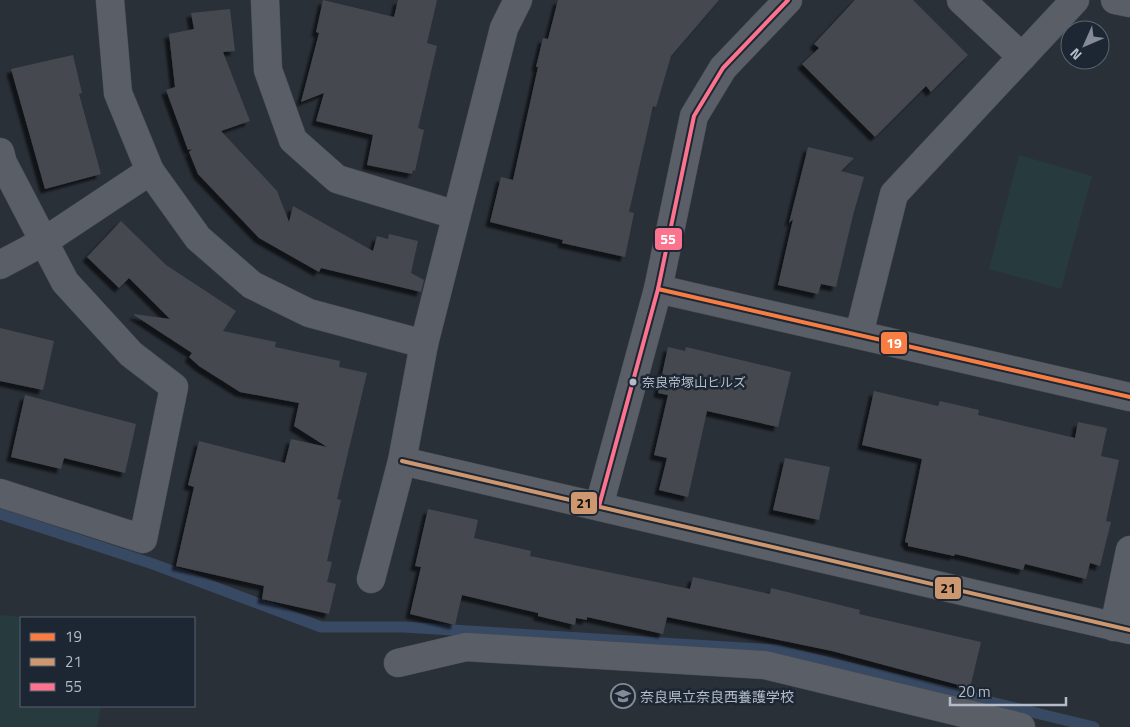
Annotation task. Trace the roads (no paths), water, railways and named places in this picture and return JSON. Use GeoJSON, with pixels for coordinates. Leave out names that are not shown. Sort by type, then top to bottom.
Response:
{"type":"FeatureCollection","features":[{"type":"Feature","properties":{"kind":"street"},"geometry":{"type":"LineString","coordinates":[[110,0],[118,93],[150,170],[198,238],[252,285],[309,313],[424,344]]}},
{"type":"Feature","properties":{"kind":"street"},"geometry":{"type":"LineString","coordinates":[[265,0],[268,70],[293,140],[337,180],[456,215]]}},
{"type":"Feature","properties":{"kind":"street"},"geometry":{"type":"LineString","coordinates":[[371,579],[402,461],[424,344],[456,215],[504,28],[518,0]]}},
{"type":"Feature","properties":{"kind":"street"},"geometry":{"type":"LineString","coordinates":[[599,506],[658,288],[694,116],[723,68],[788,0]]}},
{"type":"Feature","properties":{"kind":"street"},"geometry":{"type":"LineString","coordinates":[[961,0],[1022,57]]}},
{"type":"Feature","properties":{"kind":"street"},"geometry":{"type":"LineString","coordinates":[[859,334],[894,194],[1075,0]]}},
{"type":"Feature","properties":{"kind":"street"},"geometry":{"type":"LineString","coordinates":[[1115,0],[1130,3]]}},
{"type":"Feature","properties":{"kind":"street"},"geometry":{"type":"LineString","coordinates":[[0,152],[2,163],[65,282],[131,354],[174,387],[143,539],[0,493]]}},
{"type":"Feature","properties":{"kind":"street"},"geometry":{"type":"LineString","coordinates":[[0,265],[43,242],[150,170]]}},
{"type":"Feature","properties":{"kind":"street"},"geometry":{"type":"LineString","coordinates":[[658,288],[1130,397]]}},
{"type":"Feature","properties":{"kind":"street"},"geometry":{"type":"LineString","coordinates":[[402,461],[1122,628],[1130,550]]}},
{"type":"Feature","properties":{"kind":"street"},"geometry":{"type":"LineString","coordinates":[[398,663],[466,647],[765,665],[1021,727]]}},
{"type":"Feature","properties":{"kind":"waterway"},"geometry":{"type":"LineString","coordinates":[[0,514],[153,564],[321,627],[403,627],[777,650],[1094,727]]}},
{"type":"Feature","properties":{"kind":"place","name":"奈良帝塚山ヒルズ"},"geometry":{"type":"Point","coordinates":[633,382]}},
{"type":"Feature","properties":{"kind":"place","name":"奈良県立奈良西養護学校"},"geometry":{"type":"Point","coordinates":[623,696]}}]}
